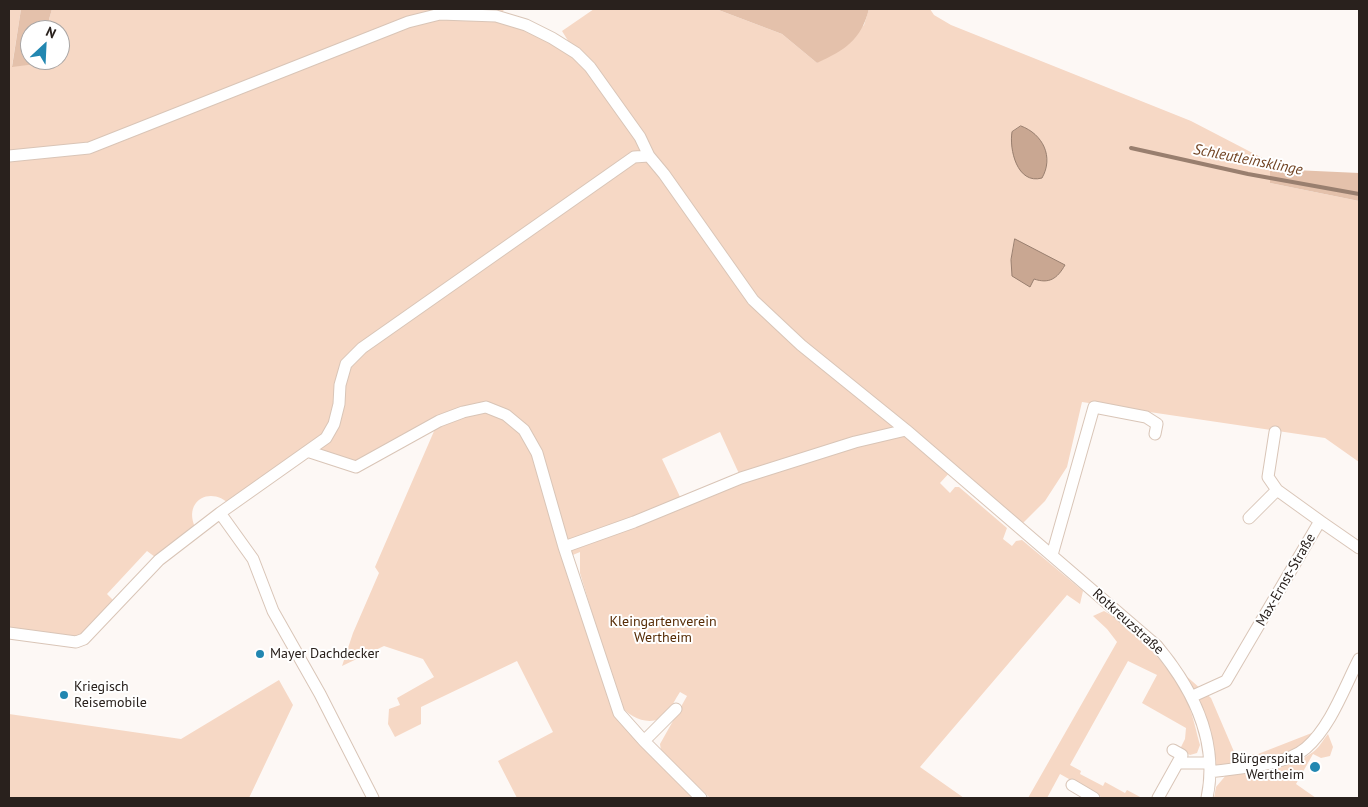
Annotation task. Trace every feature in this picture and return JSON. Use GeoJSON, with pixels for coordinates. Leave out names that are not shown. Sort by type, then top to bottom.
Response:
{"type":"FeatureCollection","features":[{"type":"Feature","properties":{"kind":"street","name":"Rotkreuzstraße"},"geometry":{"type":"LineString","coordinates":[[9,156],[89,148],[408,22],[440,14],[471,14],[496,16],[526,25],[576,53],[590,67],[640,137],[649,156],[664,174],[753,300],[801,345],[906,430],[1052,554],[1157,646],[1174,665],[1193,696],[1206,735],[1210,767],[1207,798]]}},
{"type":"Feature","properties":{"kind":"street"},"geometry":{"type":"LineString","coordinates":[[9,633],[76,642],[90,635],[158,560],[220,513],[310,452],[326,438],[334,424],[346,364],[362,348],[634,157],[649,156]]}},
{"type":"Feature","properties":{"kind":"street"},"geometry":{"type":"LineString","coordinates":[[1052,554],[1094,407],[1146,417],[1157,424],[1155,434]]}},
{"type":"Feature","properties":{"kind":"street"},"geometry":{"type":"LineString","coordinates":[[310,452],[356,467],[439,420],[486,408],[506,415],[524,430],[537,453],[564,548],[619,713],[644,742],[701,798]]}},
{"type":"Feature","properties":{"kind":"street"},"geometry":{"type":"LineString","coordinates":[[564,548],[634,522],[741,478],[855,442],[906,430]]}},
{"type":"Feature","properties":{"kind":"street"},"geometry":{"type":"LineString","coordinates":[[1249,518],[1277,490],[1268,477],[1275,432]]}},
{"type":"Feature","properties":{"kind":"street","name":"Max-Ernst-Straße"},"geometry":{"type":"LineString","coordinates":[[1193,696],[1226,681],[1320,521],[1277,490]]}},
{"type":"Feature","properties":{"kind":"street"},"geometry":{"type":"LineString","coordinates":[[220,513],[253,559],[273,611],[320,694],[373,798]]}},
{"type":"Feature","properties":{"kind":"street"},"geometry":{"type":"LineString","coordinates":[[1320,521],[1359,548]]}},
{"type":"Feature","properties":{"kind":"street"},"geometry":{"type":"LineString","coordinates":[[1178,763],[1210,767],[1282,760],[1305,748],[1322,728],[1359,660]]}},
{"type":"Feature","properties":{"kind":"street"},"geometry":{"type":"LineString","coordinates":[[644,742],[676,709]]}},
{"type":"Feature","properties":{"kind":"street"},"geometry":{"type":"LineString","coordinates":[[1158,798],[1182,755],[1173,750]]}},
{"type":"Feature","properties":{"kind":"street"},"geometry":{"type":"LineString","coordinates":[[1072,785],[1094,798]]}},
{"type":"Feature","properties":{"kind":"green space","name":"Kleingartenverein Wertheim"},"geometry":{"type":"Polygon","coordinates":[[[9,9],[21,9],[12,66],[20,65],[20,70],[70,70],[70,20],[49,20],[52,9],[504,9],[501,17],[575,52],[562,31],[594,9],[716,9],[782,34],[817,63],[864,25],[869,9],[930,9],[934,15],[951,25],[1191,121],[1270,162],[1270,183],[1359,201],[1359,462],[1325,438],[1082,402],[1067,467],[1045,501],[1019,527],[952,470],[940,483],[950,493],[955,487],[959,487],[1007,528],[1003,539],[1012,546],[1016,541],[1022,540],[1083,591],[1080,604],[1067,595],[920,767],[964,798],[710,798],[661,751],[660,744],[687,696],[680,692],[668,712],[656,720],[650,721],[636,718],[620,705],[580,573],[580,552],[568,557],[619,713],[701,798],[517,798],[498,761],[553,732],[517,661],[421,707],[421,724],[395,737],[388,724],[389,709],[400,705],[397,698],[434,677],[423,659],[384,646],[342,666],[353,633],[379,573],[375,567],[438,422],[356,467],[310,452],[231,506],[224,500],[216,497],[208,496],[201,498],[193,509],[192,517],[195,527],[159,560],[147,551],[107,594],[118,605],[84,639],[9,633],[9,9]],[[720,432],[662,459],[682,501],[741,478],[720,432]]]}},
{"type":"Feature","properties":{"kind":"green space"},"geometry":{"type":"Polygon","coordinates":[[[1104,611],[1128,627],[1152,650],[1181,689],[1191,712],[1200,745],[1197,753],[1190,755],[1180,749],[1185,739],[1186,728],[1142,703],[1157,675],[1128,661],[1070,765],[1081,771],[1080,774],[1103,786],[1105,782],[1125,793],[1127,790],[1142,798],[1103,798],[1060,774],[1047,798],[1028,798],[1117,642],[1093,616],[1104,611]]]}},
{"type":"Feature","properties":{"kind":"green space"},"geometry":{"type":"Polygon","coordinates":[[[1174,665],[1211,698],[1235,754],[1258,754],[1322,729],[1282,759],[1210,772],[1206,735],[1174,665]]]}},
{"type":"Feature","properties":{"kind":"green space"},"geometry":{"type":"Polygon","coordinates":[[[279,680],[293,705],[249,798],[9,798],[9,714],[181,739],[279,680]]]}},
{"type":"Feature","properties":{"kind":"green space"},"geometry":{"type":"Polygon","coordinates":[[[1328,734],[1333,747],[1330,756],[1321,758],[1313,754],[1296,784],[1316,798],[1214,798],[1216,787],[1227,774],[1272,768],[1295,762],[1315,750],[1328,734]]]}},
{"type":"Feature","properties":{"kind":"shaded area"},"geometry":{"type":"Polygon","coordinates":[[[21,9],[52,9],[49,20],[20,20],[20,66],[12,67],[21,9]]]}},
{"type":"Feature","properties":{"kind":"shaded area"},"geometry":{"type":"Polygon","coordinates":[[[716,9],[869,9],[861,29],[850,43],[817,63],[782,34],[716,9]]]}},
{"type":"Feature","properties":{"kind":"shaded area"},"geometry":{"type":"Polygon","coordinates":[[[1021,126],[1035,135],[1044,147],[1047,162],[1042,178],[1033,179],[1026,176],[1016,164],[1011,139],[1012,132],[1021,126]]]}},
{"type":"Feature","properties":{"kind":"shaded area"},"geometry":{"type":"Polygon","coordinates":[[[1270,162],[1294,170],[1359,173],[1359,201],[1270,183],[1270,162]]]}},
{"type":"Feature","properties":{"kind":"shaded area"},"geometry":{"type":"Polygon","coordinates":[[[1015,239],[1065,265],[1056,277],[1044,281],[1034,279],[1030,287],[1012,276],[1011,260],[1015,239]]]}},
{"type":"Feature","properties":{"kind":"waterway","name":"Schleutleinsklinge"},"geometry":{"type":"LineString","coordinates":[[1131,148],[1248,174],[1359,194]]}},
{"type":"Feature","properties":{"kind":"place","name":"Mayer Dachdecker"},"geometry":{"type":"Point","coordinates":[260,654]}},
{"type":"Feature","properties":{"kind":"place","name":"Kriegisch Reisemobile"},"geometry":{"type":"Point","coordinates":[64,695]}},
{"type":"Feature","properties":{"kind":"place","name":"Bürgerspital Wertheim"},"geometry":{"type":"Point","coordinates":[1315,767]}}]}
